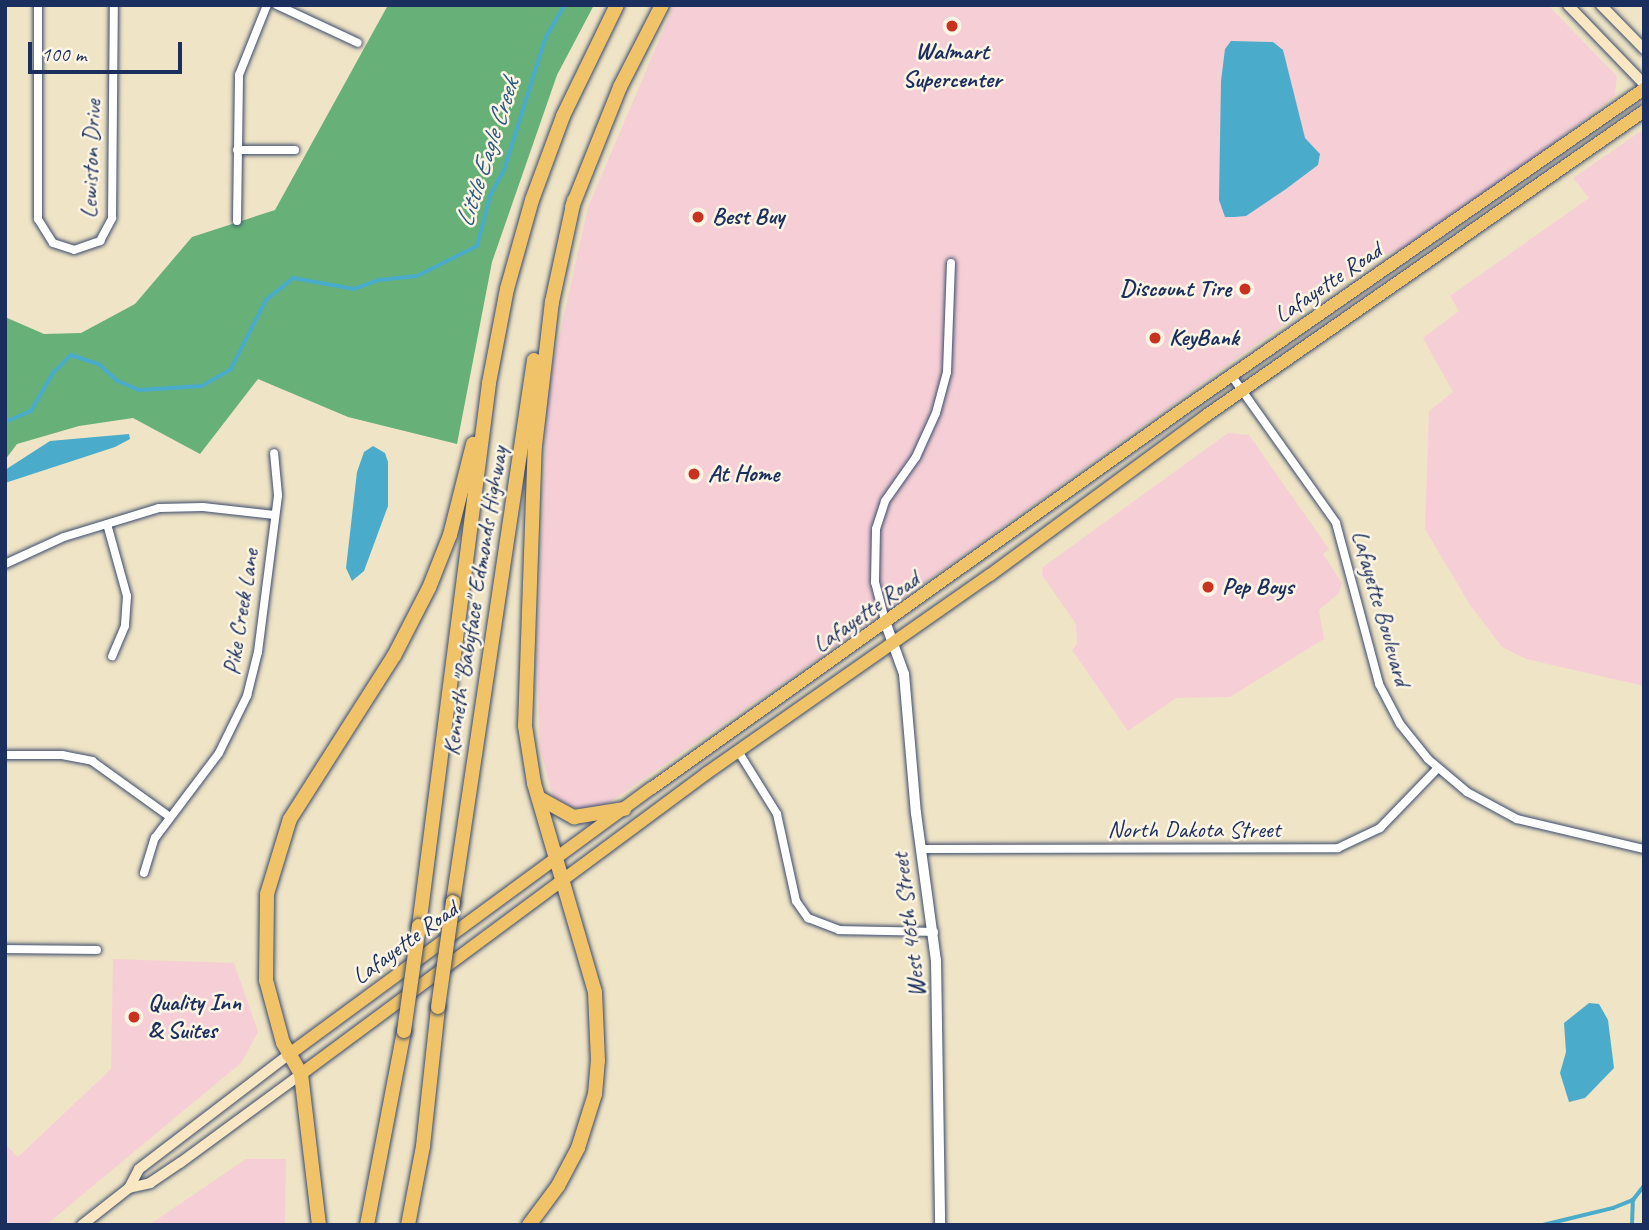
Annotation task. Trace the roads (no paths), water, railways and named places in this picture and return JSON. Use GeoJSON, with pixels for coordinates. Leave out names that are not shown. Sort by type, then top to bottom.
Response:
{"type":"FeatureCollection","features":[{"type":"Feature","properties":{"kind":"highway","name":"Kenneth \"Babyface\" Edmonds Highway"},"geometry":{"type":"LineString","coordinates":[[367,1225],[404,1031],[495,348],[513,263],[540,176],[579,80],[617,5]]}},
{"type":"Feature","properties":{"kind":"highway","name":"Kenneth \"Babyface\" Edmonds Highway"},"geometry":{"type":"LineString","coordinates":[[408,1225],[423,1146],[438,1007],[537,342],[574,200],[620,87],[662,5]]}},
{"type":"Feature","properties":{"kind":"highway"},"geometry":{"type":"LineString","coordinates":[[529,1225],[558,1186],[578,1148],[597,1075],[595,992],[562,884],[530,764],[525,706],[535,446],[552,302],[574,200]]}},
{"type":"Feature","properties":{"kind":"highway"},"geometry":{"type":"LineString","coordinates":[[319,1225],[301,1074],[288,1055],[266,980],[265,916],[275,859],[301,799],[394,656],[435,575],[464,485],[495,348]]}},
{"type":"Feature","properties":{"kind":"highway"},"geometry":{"type":"LineString","coordinates":[[541,799],[560,812],[581,818],[624,809]]}},
{"type":"Feature","properties":{"kind":"main road"},"geometry":{"type":"LineString","coordinates":[[1568,5],[1644,84]]}},
{"type":"Feature","properties":{"kind":"main road"},"geometry":{"type":"LineString","coordinates":[[1601,5],[1644,49]]}},
{"type":"Feature","properties":{"kind":"main road","name":"Lafayette Road"},"geometry":{"type":"LineString","coordinates":[[129,1188],[139,1168],[288,1055],[624,809],[1231,375],[1644,89]]}},
{"type":"Feature","properties":{"kind":"main road","name":"Lafayette Road"},"geometry":{"type":"LineString","coordinates":[[82,1225],[129,1188],[150,1183],[170,1170],[562,884],[738,751],[1242,391],[1644,111]]}},
{"type":"Feature","properties":{"kind":"street","name":"Lewiston Drive"},"geometry":{"type":"LineString","coordinates":[[38,5],[38,219],[53,243],[74,250],[100,241],[113,218],[114,5]]}},
{"type":"Feature","properties":{"kind":"street"},"geometry":{"type":"LineString","coordinates":[[237,221],[239,75],[268,5]]}},
{"type":"Feature","properties":{"kind":"street"},"geometry":{"type":"LineString","coordinates":[[277,5],[358,43]]}},
{"type":"Feature","properties":{"kind":"street"},"geometry":{"type":"LineString","coordinates":[[237,150],[295,150]]}},
{"type":"Feature","properties":{"kind":"street"},"geometry":{"type":"LineString","coordinates":[[886,624],[875,582],[876,529],[885,501],[916,457],[936,413],[947,372],[951,263]]}},
{"type":"Feature","properties":{"kind":"street","name":"Lafayette Boulevard"},"geometry":{"type":"LineString","coordinates":[[1231,375],[1336,523],[1379,684],[1404,730],[1437,769],[1479,800],[1517,819],[1644,849]]}},
{"type":"Feature","properties":{"kind":"street","name":"Pike Creek Lane"},"geometry":{"type":"LineString","coordinates":[[144,873],[153,842],[219,753],[247,696],[259,642],[275,515],[278,486],[274,453]]}},
{"type":"Feature","properties":{"kind":"street"},"geometry":{"type":"LineString","coordinates":[[5,564],[107,524],[175,506],[275,515]]}},
{"type":"Feature","properties":{"kind":"street"},"geometry":{"type":"LineString","coordinates":[[107,524],[127,596],[125,626],[112,656]]}},
{"type":"Feature","properties":{"kind":"street","name":"West 46th Street"},"geometry":{"type":"LineString","coordinates":[[886,624],[904,674],[921,849],[934,932],[941,1026],[940,1225]]}},
{"type":"Feature","properties":{"kind":"street"},"geometry":{"type":"LineString","coordinates":[[738,751],[777,814],[796,901],[808,918],[839,930],[934,932]]}},
{"type":"Feature","properties":{"kind":"street"},"geometry":{"type":"LineString","coordinates":[[5,755],[62,755],[92,761],[170,817]]}},
{"type":"Feature","properties":{"kind":"street","name":"North Dakota Street"},"geometry":{"type":"LineString","coordinates":[[921,849],[1338,848],[1380,828],[1437,769]]}},
{"type":"Feature","properties":{"kind":"street"},"geometry":{"type":"LineString","coordinates":[[5,949],[97,950]]}},
{"type":"Feature","properties":{"kind":"water"},"geometry":{"type":"Polygon","coordinates":[[[1231,41],[1273,42],[1283,50],[1305,138],[1320,154],[1318,165],[1246,216],[1225,217],[1219,200],[1221,81],[1225,49],[1231,41]]]}},
{"type":"Feature","properties":{"kind":"water"},"geometry":{"type":"Polygon","coordinates":[[[129,434],[130,439],[115,447],[5,483],[5,470],[50,441],[129,434]]]}},
{"type":"Feature","properties":{"kind":"water"},"geometry":{"type":"Polygon","coordinates":[[[373,446],[385,453],[388,462],[388,506],[364,571],[352,581],[346,568],[357,472],[364,452],[373,446]]]}},
{"type":"Feature","properties":{"kind":"water"},"geometry":{"type":"Polygon","coordinates":[[[1589,1003],[1599,1004],[1608,1020],[1614,1068],[1585,1098],[1569,1102],[1560,1073],[1566,1052],[1564,1023],[1589,1003]]]}},
{"type":"Feature","properties":{"kind":"waterway","name":"Little Eagle Creek"},"geometry":{"type":"LineString","coordinates":[[5,422],[31,411],[53,373],[71,355],[99,364],[118,381],[139,390],[202,386],[231,369],[266,300],[293,278],[354,289],[379,280],[417,276],[477,246],[490,196],[504,170],[545,39],[565,5]]}},
{"type":"Feature","properties":{"kind":"waterway"},"geometry":{"type":"LineString","coordinates":[[1543,1225],[1613,1208],[1633,1200],[1644,1186]]}},
{"type":"Feature","properties":{"kind":"waterway"},"geometry":{"type":"LineString","coordinates":[[1632,1225],[1633,1200]]}},
{"type":"Feature","properties":{"kind":"place","name":"Walmart Supercenter"},"geometry":{"type":"Point","coordinates":[952,26]}},
{"type":"Feature","properties":{"kind":"place","name":"Best Buy"},"geometry":{"type":"Point","coordinates":[698,217]}},
{"type":"Feature","properties":{"kind":"place","name":"Discount Tire"},"geometry":{"type":"Point","coordinates":[1245,289]}},
{"type":"Feature","properties":{"kind":"place","name":"KeyBank"},"geometry":{"type":"Point","coordinates":[1155,338]}},
{"type":"Feature","properties":{"kind":"place","name":"At Home"},"geometry":{"type":"Point","coordinates":[694,474]}},
{"type":"Feature","properties":{"kind":"place","name":"Pep Boys"},"geometry":{"type":"Point","coordinates":[1208,587]}},
{"type":"Feature","properties":{"kind":"place","name":"Quality Inn & Suites"},"geometry":{"type":"Point","coordinates":[134,1017]}}]}
